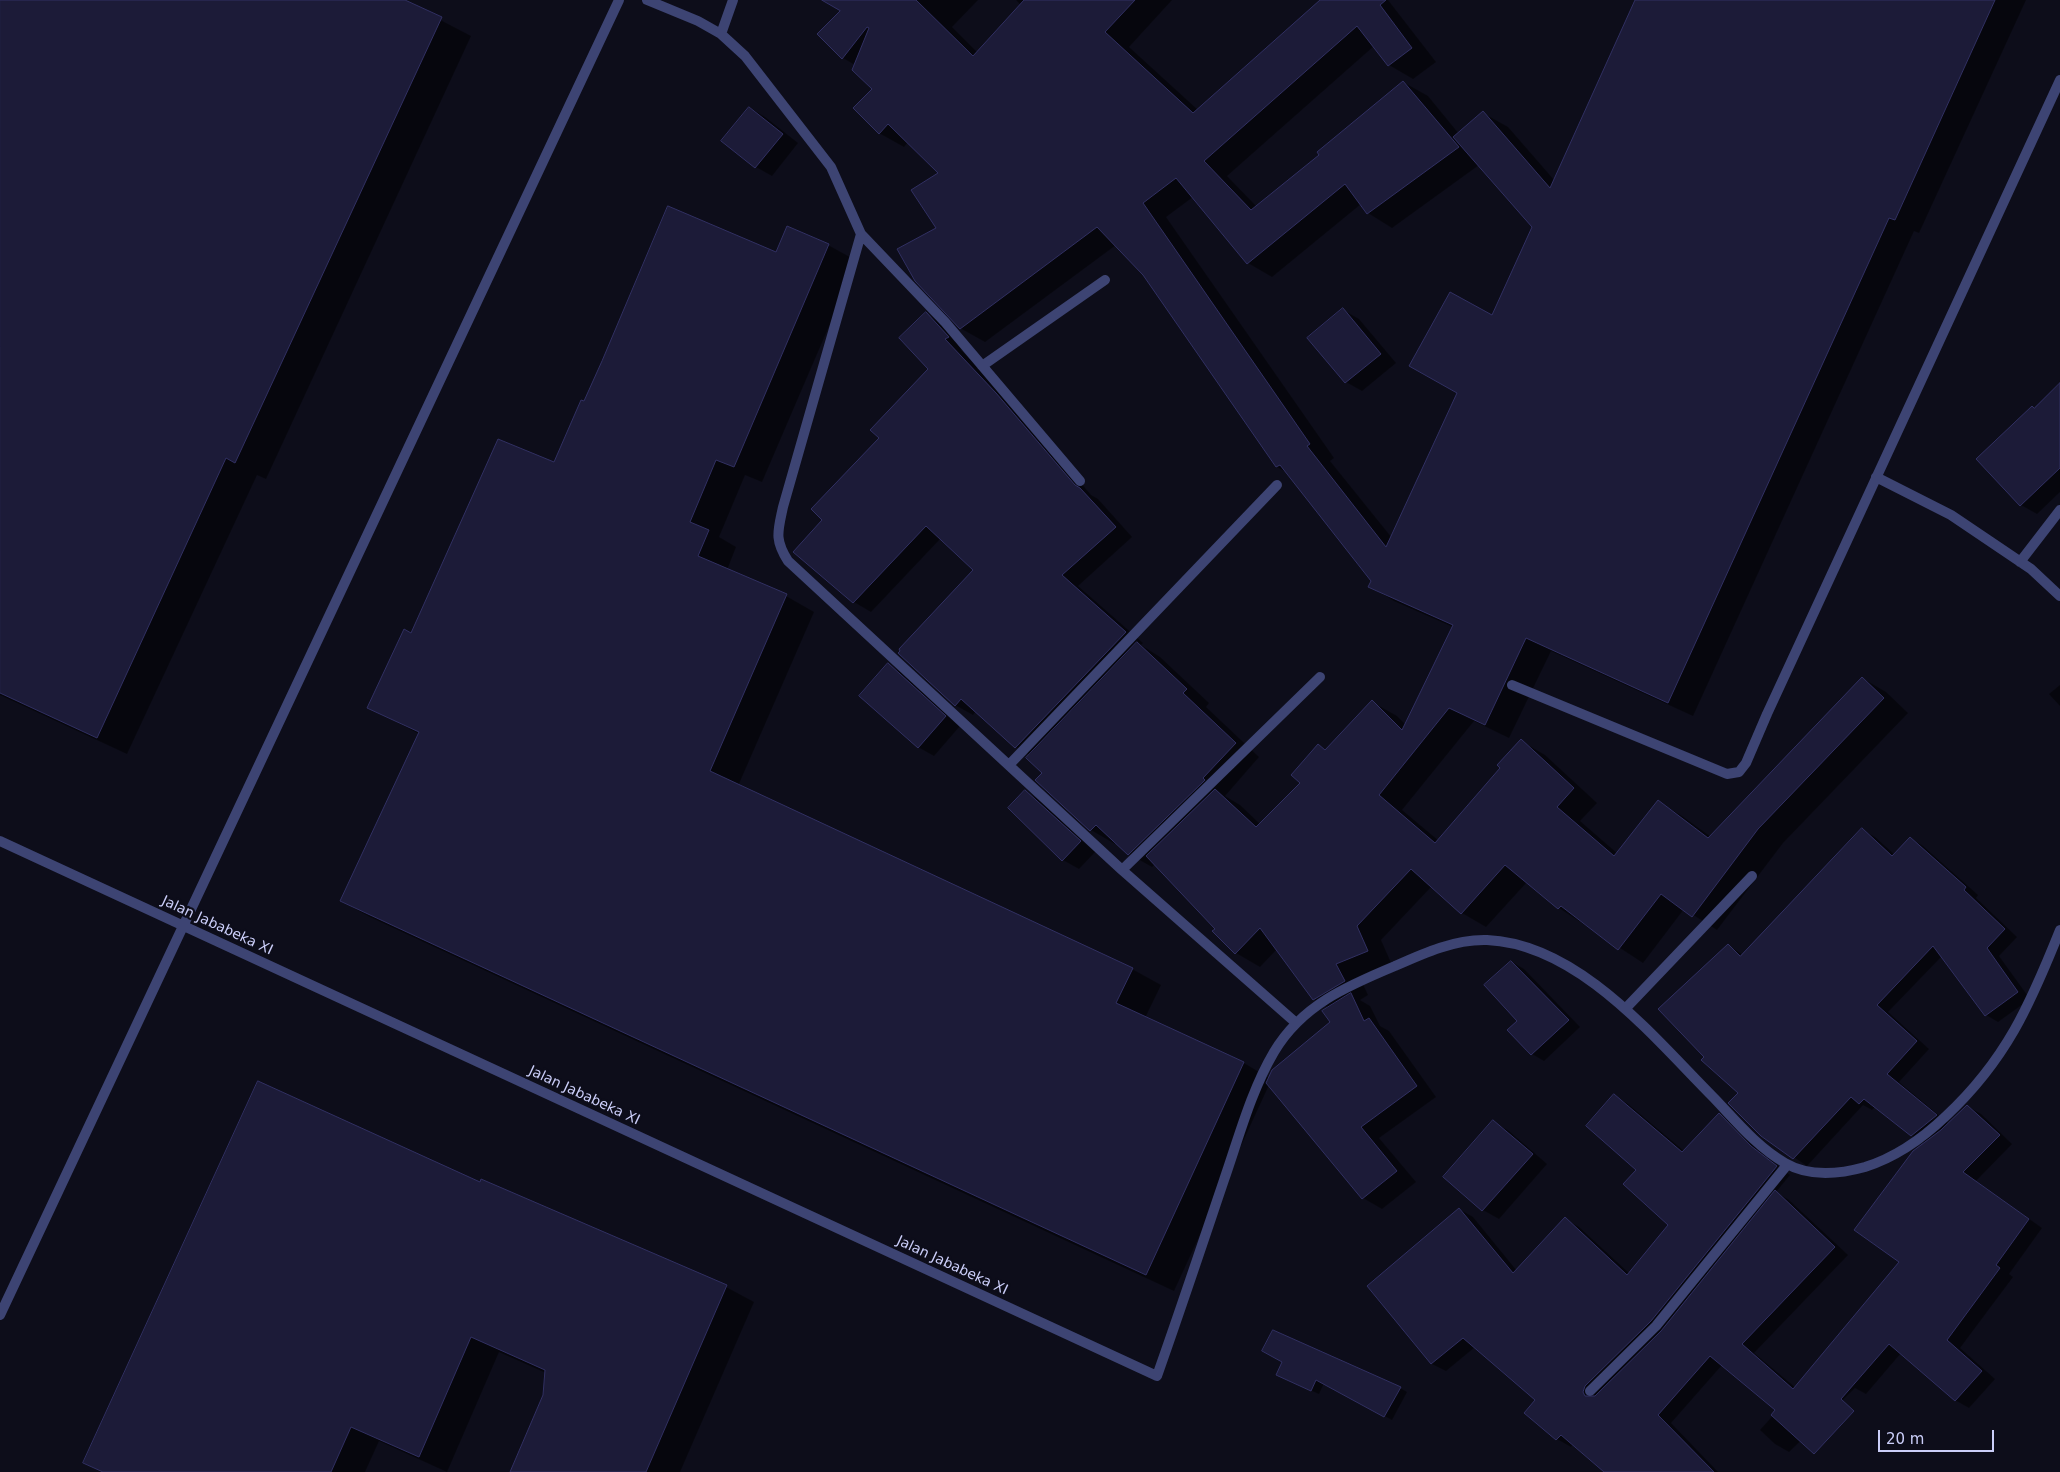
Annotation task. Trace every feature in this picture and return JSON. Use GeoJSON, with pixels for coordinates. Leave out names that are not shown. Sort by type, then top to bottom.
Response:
{"type":"FeatureCollection","features":[{"type":"Feature","properties":{"kind":"street"},"geometry":{"type":"LineString","coordinates":[[0,1315],[619,0]]}},
{"type":"Feature","properties":{"kind":"street"},"geometry":{"type":"LineString","coordinates":[[647,0],[698,21],[721,34],[745,56],[831,167],[861,234],[945,322],[1080,481]]}},
{"type":"Feature","properties":{"kind":"street"},"geometry":{"type":"LineString","coordinates":[[721,34],[733,0]]}},
{"type":"Feature","properties":{"kind":"street"},"geometry":{"type":"LineString","coordinates":[[1512,685],[1727,774],[1739,772],[1746,762],[1876,477],[2055,104],[2060,80]]}},
{"type":"Feature","properties":{"kind":"street"},"geometry":{"type":"LineString","coordinates":[[861,234],[783,507],[777,539],[788,560],[1122,870],[1295,1022],[1344,988],[1428,952],[1461,942],[1489,940],[1528,948],[1566,965],[1626,1008],[1757,1143],[1787,1165],[1812,1172],[1842,1174],[1887,1160],[1925,1136],[1970,1094],[1997,1060],[2038,986],[2060,930]]}},
{"type":"Feature","properties":{"kind":"street"},"geometry":{"type":"LineString","coordinates":[[982,366],[1105,280]]}},
{"type":"Feature","properties":{"kind":"street"},"geometry":{"type":"LineString","coordinates":[[1876,477],[1951,514],[2031,569],[2060,596]]}},
{"type":"Feature","properties":{"kind":"street"},"geometry":{"type":"LineString","coordinates":[[1009,765],[1277,485]]}},
{"type":"Feature","properties":{"kind":"street"},"geometry":{"type":"LineString","coordinates":[[2020,562],[2060,510]]}},
{"type":"Feature","properties":{"kind":"street"},"geometry":{"type":"LineString","coordinates":[[1122,870],[1320,677]]}},
{"type":"Feature","properties":{"kind":"street","name":"Jalan Jababeka XI"},"geometry":{"type":"LineString","coordinates":[[0,841],[1157,1376],[1253,1097],[1274,1052],[1295,1022]]}},
{"type":"Feature","properties":{"kind":"street"},"geometry":{"type":"LineString","coordinates":[[1626,1008],[1752,876]]}},
{"type":"Feature","properties":{"kind":"street"},"geometry":{"type":"LineString","coordinates":[[1590,1391],[1656,1326],[1787,1165]]}},
{"type":"Feature","properties":{"kind":"building"},"geometry":{"type":"Polygon","coordinates":[[[0,0],[405,0],[442,17],[235,463],[226,458],[97,738],[0,693],[0,0]]]}},
{"type":"Feature","properties":{"kind":"building"},"geometry":{"type":"Polygon","coordinates":[[[822,0],[916,0],[973,56],[1024,0],[1135,0],[1105,32],[1193,113],[1320,0],[1386,0],[1380,5],[1412,48],[1388,66],[1357,26],[1204,161],[1251,210],[1319,155],[1317,152],[1403,81],[1459,147],[1367,214],[1345,184],[1247,264],[1176,178],[1143,203],[1310,444],[1307,446],[1386,547],[1457,393],[1409,366],[1450,292],[1492,315],[1532,227],[1453,137],[1483,111],[1550,188],[1635,0],[1995,0],[1895,220],[1889,218],[1668,703],[1526,638],[1485,725],[1449,708],[1379,795],[1435,843],[1500,768],[1497,765],[1521,739],[1574,788],[1557,807],[1614,856],[1658,800],[1708,838],[1862,677],[1884,698],[1758,829],[1692,917],[1661,894],[1618,950],[1561,906],[1558,909],[1505,865],[1461,914],[1411,869],[1357,926],[1368,951],[1336,964],[1345,981],[1313,1000],[1260,928],[1235,954],[1212,931],[1215,929],[1146,856],[1215,789],[1256,827],[1300,783],[1291,775],[1318,744],[1325,750],[1372,700],[1402,730],[1453,625],[1368,587],[1371,581],[1280,465],[1276,467],[1143,275],[1097,227],[960,329],[915,281],[897,249],[936,228],[911,190],[938,173],[888,124],[879,134],[853,108],[872,89],[852,70],[869,28],[867,27],[842,59],[817,34],[840,11],[822,0]]]}},
{"type":"Feature","properties":{"kind":"building"},"geometry":{"type":"Polygon","coordinates":[[[749,107],[783,134],[755,168],[721,141],[749,107]]]}},
{"type":"Feature","properties":{"kind":"building"},"geometry":{"type":"Polygon","coordinates":[[[668,206],[776,252],[787,226],[829,244],[734,467],[716,460],[690,522],[709,530],[698,556],[787,594],[710,771],[1133,968],[1116,1003],[1244,1062],[1146,1275],[340,901],[419,732],[367,708],[404,629],[411,633],[498,439],[554,462],[581,400],[584,401],[602,361],[668,206]]]}},
{"type":"Feature","properties":{"kind":"building"},"geometry":{"type":"Polygon","coordinates":[[[1343,308],[1381,354],[1345,383],[1307,338],[1343,308]]]}},
{"type":"Feature","properties":{"kind":"building"},"geometry":{"type":"Polygon","coordinates":[[[926,312],[949,337],[945,339],[996,393],[1075,485],[1116,527],[1062,575],[1126,632],[1015,748],[961,699],[955,706],[898,653],[899,649],[973,570],[926,526],[853,603],[793,552],[822,520],[811,509],[879,438],[870,430],[928,369],[899,338],[926,312]]]}},
{"type":"Feature","properties":{"kind":"building"},"geometry":{"type":"Polygon","coordinates":[[[2060,383],[2060,468],[2020,506],[1976,459],[2032,406],[2034,408],[2060,383]]]}},
{"type":"Feature","properties":{"kind":"building"},"geometry":{"type":"Polygon","coordinates":[[[1137,642],[1187,689],[1183,693],[1236,743],[1203,778],[1205,780],[1128,855],[1096,825],[1090,831],[1035,780],[1042,773],[1026,758],[1137,642]]]}},
{"type":"Feature","properties":{"kind":"building"},"geometry":{"type":"Polygon","coordinates":[[[888,663],[946,716],[918,748],[859,696],[888,663]]]}},
{"type":"Feature","properties":{"kind":"building"},"geometry":{"type":"Polygon","coordinates":[[[1025,790],[1081,841],[1062,861],[1008,808],[1025,790]]]}},
{"type":"Feature","properties":{"kind":"building"},"geometry":{"type":"Polygon","coordinates":[[[1862,828],[1892,856],[1910,837],[1966,887],[1964,890],[2005,929],[1987,948],[2018,992],[1985,1016],[1933,946],[1877,1005],[1917,1041],[1887,1074],[1937,1115],[1911,1136],[1864,1099],[1859,1104],[1851,1097],[1793,1159],[1761,1136],[1728,1103],[1738,1093],[1701,1060],[1704,1057],[1658,1009],[1728,944],[1740,956],[1862,828]]]}},
{"type":"Feature","properties":{"kind":"building"},"geometry":{"type":"Polygon","coordinates":[[[1511,961],[1569,1020],[1531,1055],[1507,1030],[1517,1021],[1484,985],[1511,961]]]}},
{"type":"Feature","properties":{"kind":"building"},"geometry":{"type":"Polygon","coordinates":[[[1351,993],[1364,1021],[1369,1018],[1417,1086],[1361,1127],[1397,1171],[1362,1199],[1266,1083],[1272,1070],[1330,1022],[1322,1011],[1351,993]]]}},
{"type":"Feature","properties":{"kind":"building"},"geometry":{"type":"Polygon","coordinates":[[[258,1081],[480,1182],[481,1179],[727,1285],[646,1472],[510,1472],[543,1395],[545,1370],[471,1337],[419,1457],[351,1427],[331,1472],[103,1472],[83,1463],[258,1081]]]}},
{"type":"Feature","properties":{"kind":"building"},"geometry":{"type":"Polygon","coordinates":[[[1614,1094],[1682,1152],[1719,1113],[1751,1146],[1777,1166],[1651,1321],[1585,1386],[1583,1392],[1585,1396],[1595,1396],[1661,1331],[1775,1190],[1835,1247],[1742,1344],[1793,1389],[1899,1262],[1854,1230],[1913,1151],[1941,1130],[1967,1105],[2000,1135],[1963,1172],[2029,1219],[1996,1265],[2000,1268],[1947,1340],[1982,1371],[1955,1401],[1889,1344],[1841,1399],[1854,1411],[1814,1454],[1771,1415],[1775,1410],[1710,1356],[1658,1415],[1714,1472],[1604,1472],[1561,1435],[1556,1440],[1524,1413],[1535,1400],[1463,1338],[1431,1364],[1367,1286],[1459,1208],[1513,1273],[1565,1217],[1627,1275],[1668,1225],[1623,1184],[1636,1170],[1586,1126],[1614,1094]]]}},
{"type":"Feature","properties":{"kind":"building"},"geometry":{"type":"Polygon","coordinates":[[[1493,1120],[1533,1154],[1482,1211],[1443,1177],[1493,1120]]]}},
{"type":"Feature","properties":{"kind":"building"},"geometry":{"type":"Polygon","coordinates":[[[1273,1330],[1401,1387],[1384,1417],[1316,1380],[1311,1391],[1276,1375],[1282,1362],[1262,1351],[1273,1330]]]}}]}
